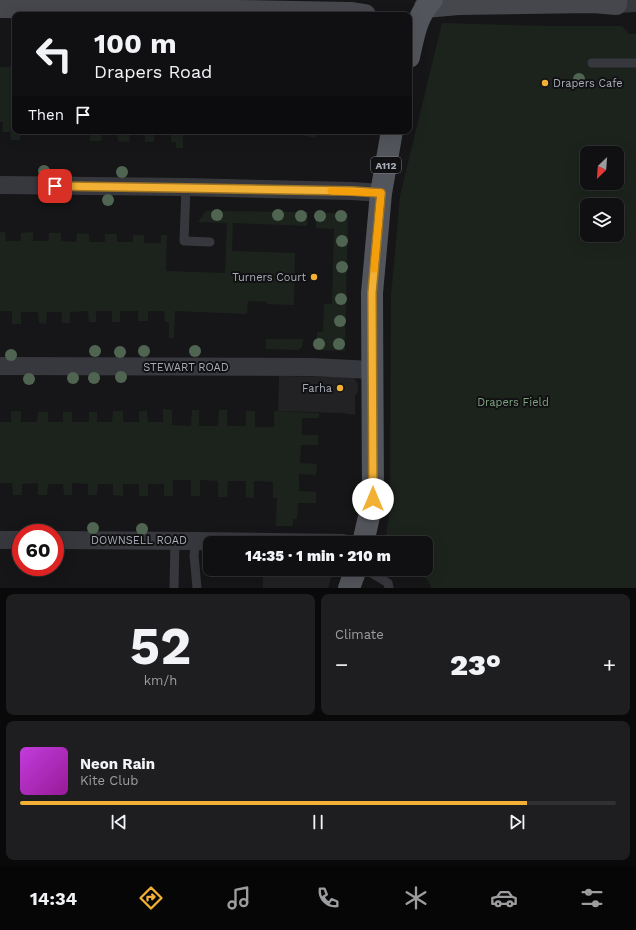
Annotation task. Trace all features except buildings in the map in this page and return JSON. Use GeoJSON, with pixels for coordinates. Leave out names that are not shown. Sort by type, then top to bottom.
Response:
{"type":"FeatureCollection","features":[{"type":"Feature","properties":{"kind":"main road"},"geometry":{"type":"LineString","coordinates":[[412,46],[421,10]]}},
{"type":"Feature","properties":{"kind":"main road","name":"A112"},"geometry":{"type":"LineString","coordinates":[[365,536],[373,499],[372,293],[381,193],[391,134]]}},
{"type":"Feature","properties":{"kind":"main road"},"geometry":{"type":"LineString","coordinates":[[349,588],[353,576]]}},
{"type":"Feature","properties":{"kind":"street"},"geometry":{"type":"LineString","coordinates":[[421,10],[458,4],[623,2]]}},
{"type":"Feature","properties":{"kind":"street"},"geometry":{"type":"LineString","coordinates":[[0,7],[287,12]]}},
{"type":"Feature","properties":{"kind":"street"},"geometry":{"type":"LineString","coordinates":[[0,185],[352,191],[381,193]]}},
{"type":"Feature","properties":{"kind":"street","name":"STEWART ROAD"},"geometry":{"type":"LineString","coordinates":[[0,366],[305,366],[372,370]]}},
{"type":"Feature","properties":{"kind":"street"},"geometry":{"type":"LineString","coordinates":[[0,540],[12,540]]}},
{"type":"Feature","properties":{"kind":"street","name":"DOWNSELL ROAD"},"geometry":{"type":"LineString","coordinates":[[64,540],[203,541]]}},
{"type":"Feature","properties":{"kind":"lane"},"geometry":{"type":"LineString","coordinates":[[592,63],[636,63]]}},
{"type":"Feature","properties":{"kind":"lane"},"geometry":{"type":"LineString","coordinates":[[186,188],[184,241],[210,242]]}},
{"type":"Feature","properties":{"kind":"lane"},"geometry":{"type":"LineString","coordinates":[[174,588],[175,540]]}},
{"type":"Feature","properties":{"kind":"lane"},"geometry":{"type":"LineString","coordinates":[[196,541],[194,555],[197,588]]}},
{"type":"Feature","properties":{"kind":"lane"},"geometry":{"type":"LineString","coordinates":[[376,576],[388,583],[389,588]]}},
{"type":"Feature","properties":{"kind":"shaded area"},"geometry":{"type":"Polygon","coordinates":[[[279,376],[354,378],[358,384],[358,391],[355,396],[355,415],[342,413],[278,411],[279,376]]]}},
{"type":"Feature","properties":{"kind":"shaded area"},"geometry":{"type":"Polygon","coordinates":[[[263,576],[332,576],[328,588],[263,588],[263,576]]]}},
{"type":"Feature","properties":{"kind":"green space","name":"Drapers Field"},"geometry":{"type":"Polygon","coordinates":[[[442,23],[547,26],[622,26],[629,34],[636,34],[636,588],[431,588],[429,582],[423,576],[433,576],[433,536],[386,536],[390,508],[391,296],[400,196],[442,23]]]}},
{"type":"Feature","properties":{"kind":"green space"},"geometry":{"type":"Polygon","coordinates":[[[0,67],[12,67],[12,134],[21,134],[20,140],[11,140],[10,132],[2,132],[3,122],[0,122],[0,67]]]}},
{"type":"Feature","properties":{"kind":"green space"},"geometry":{"type":"Polygon","coordinates":[[[90,134],[102,134],[101,141],[90,141],[90,134]]]}},
{"type":"Feature","properties":{"kind":"green space"},"geometry":{"type":"Polygon","coordinates":[[[117,134],[130,134],[129,142],[118,141],[117,134]]]}},
{"type":"Feature","properties":{"kind":"green space"},"geometry":{"type":"Polygon","coordinates":[[[145,134],[154,134],[154,142],[145,142],[145,134]]]}},
{"type":"Feature","properties":{"kind":"green space"},"geometry":{"type":"Polygon","coordinates":[[[171,134],[183,134],[183,148],[176,148],[176,142],[171,142],[171,134]]]}},
{"type":"Feature","properties":{"kind":"green space"},"geometry":{"type":"Polygon","coordinates":[[[220,134],[294,134],[294,135],[220,134]]]}},
{"type":"Feature","properties":{"kind":"green space"},"geometry":{"type":"Polygon","coordinates":[[[298,134],[316,134],[315,138],[298,134]]]}},
{"type":"Feature","properties":{"kind":"green space"},"geometry":{"type":"Polygon","coordinates":[[[206,211],[308,212],[307,226],[233,223],[232,251],[295,253],[294,305],[267,304],[267,302],[248,301],[247,314],[175,311],[174,338],[169,338],[169,322],[165,322],[164,311],[148,311],[148,321],[138,321],[138,311],[120,311],[120,322],[112,322],[112,311],[96,311],[96,322],[89,322],[88,311],[70,312],[70,323],[62,323],[62,312],[47,312],[46,324],[39,323],[38,312],[21,312],[21,324],[12,324],[12,311],[0,311],[0,232],[5,232],[6,241],[21,241],[21,233],[33,232],[33,241],[49,241],[49,233],[61,233],[61,241],[76,242],[77,233],[89,234],[89,242],[105,242],[105,234],[117,234],[117,242],[133,242],[133,235],[144,235],[144,243],[161,243],[161,235],[167,235],[166,271],[225,273],[227,223],[198,222],[206,211]]]}},
{"type":"Feature","properties":{"kind":"green space"},"geometry":{"type":"Polygon","coordinates":[[[316,213],[348,213],[345,351],[319,350],[317,347],[317,332],[323,332],[324,304],[332,304],[334,229],[316,228],[316,213]]]}},
{"type":"Feature","properties":{"kind":"green space"},"geometry":{"type":"Polygon","coordinates":[[[266,339],[303,339],[302,347],[298,350],[266,349],[266,339]]]}},
{"type":"Feature","properties":{"kind":"green space"},"geometry":{"type":"Polygon","coordinates":[[[163,409],[172,410],[172,425],[191,426],[192,410],[199,410],[199,426],[218,426],[219,410],[227,410],[227,426],[246,426],[246,411],[255,411],[255,427],[274,427],[274,411],[319,413],[319,418],[302,418],[302,435],[318,435],[318,445],[301,445],[300,463],[317,464],[316,475],[299,474],[299,491],[316,492],[316,503],[298,503],[297,519],[293,519],[293,526],[276,526],[277,498],[273,498],[273,482],[254,481],[254,498],[246,497],[246,481],[228,481],[227,497],[218,497],[218,481],[200,480],[200,496],[191,496],[191,480],[173,480],[173,496],[164,496],[164,484],[148,484],[148,496],[139,496],[139,484],[123,484],[123,496],[113,495],[113,484],[98,484],[97,495],[88,495],[88,484],[72,483],[72,495],[64,495],[63,484],[48,484],[47,495],[38,495],[38,483],[22,484],[22,495],[13,495],[12,483],[0,483],[0,422],[11,422],[11,411],[21,411],[21,422],[37,422],[38,412],[48,412],[48,422],[63,422],[63,412],[72,412],[72,422],[89,422],[89,412],[97,412],[97,422],[112,422],[113,411],[123,411],[123,422],[139,422],[139,411],[147,411],[148,422],[163,422],[163,409]]]}},
{"type":"Feature","properties":{"kind":"slow traffic"},"geometry":{"type":"LineString","coordinates":[[331,191],[381,193],[374,269]]}},
{"type":"Feature","properties":{"kind":"place","name":"Drapers Cafe"},"geometry":{"type":"Point","coordinates":[545,83]}},
{"type":"Feature","properties":{"kind":"place","name":"Turners Court"},"geometry":{"type":"Point","coordinates":[314,277]}},
{"type":"Feature","properties":{"kind":"place","name":"Farha"},"geometry":{"type":"Point","coordinates":[340,388]}},
{"type":"Feature","properties":{"kind":"route"},"geometry":{"type":"LineString","coordinates":[[55,186],[352,191],[381,193],[372,293],[373,499]]}}]}
